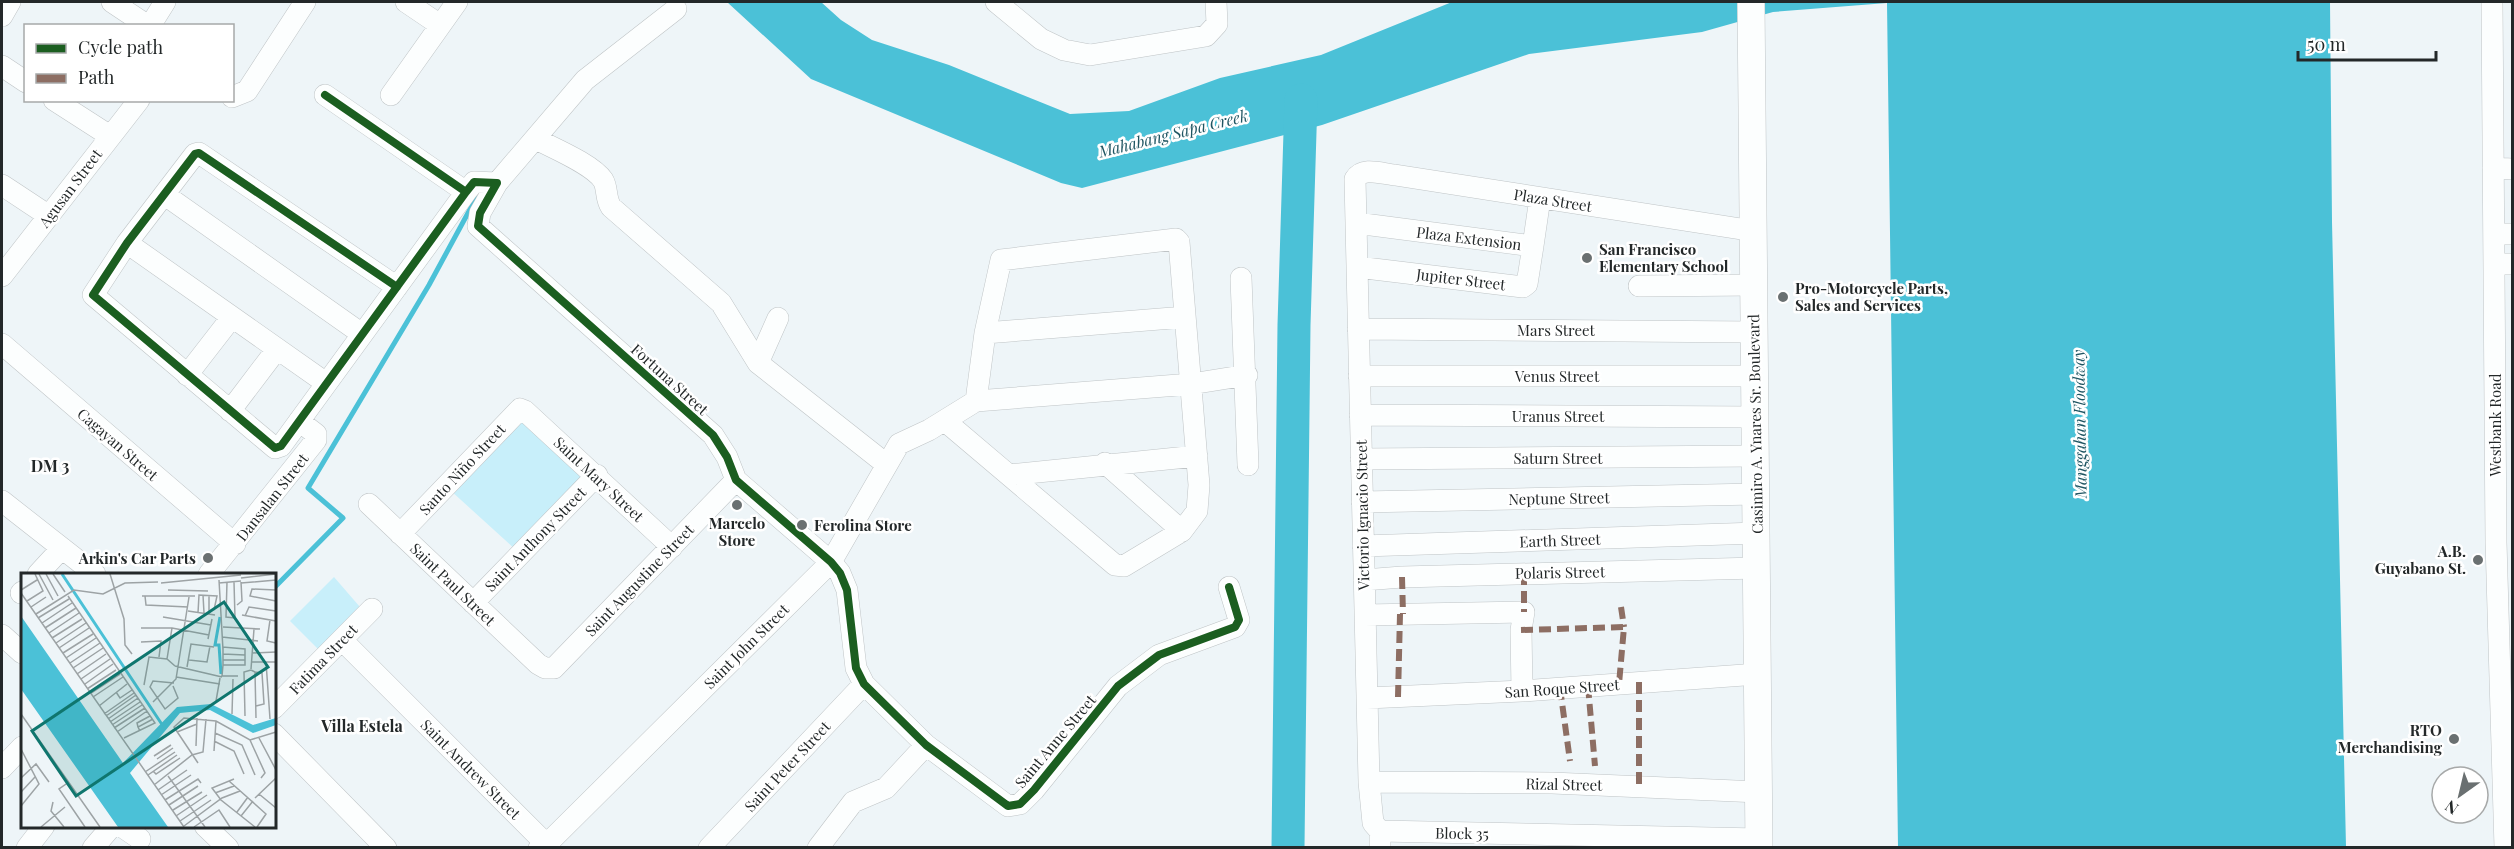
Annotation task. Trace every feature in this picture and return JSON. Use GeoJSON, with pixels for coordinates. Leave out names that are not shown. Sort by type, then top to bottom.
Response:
{"type":"FeatureCollection","features":[{"type":"Feature","properties":{"kind":"main road","name":"Casimiro A. Ynares Sr. Boulevard"},"geometry":{"type":"LineString","coordinates":[[1751,2],[1759,843]]}},
{"type":"Feature","properties":{"kind":"street"},"geometry":{"type":"LineString","coordinates":[[2,16],[10,2]]}},
{"type":"Feature","properties":{"kind":"street"},"geometry":{"type":"LineString","coordinates":[[112,2],[146,24]]}},
{"type":"Feature","properties":{"kind":"street"},"geometry":{"type":"LineString","coordinates":[[150,24],[165,2]]}},
{"type":"Feature","properties":{"kind":"street"},"geometry":{"type":"LineString","coordinates":[[234,96],[247,91],[305,2]]}},
{"type":"Feature","properties":{"kind":"street"},"geometry":{"type":"LineString","coordinates":[[406,2],[440,25]]}},
{"type":"Feature","properties":{"kind":"street"},"geometry":{"type":"LineString","coordinates":[[391,95],[457,2]]}},
{"type":"Feature","properties":{"kind":"street"},"geometry":{"type":"LineString","coordinates":[[996,2],[1041,39],[1064,50],[1090,56],[1206,36],[1217,24],[1216,2]]}},
{"type":"Feature","properties":{"kind":"street","name":"Westbank Road"},"geometry":{"type":"LineString","coordinates":[[2492,2],[2502,40],[2505,848]]}},
{"type":"Feature","properties":{"kind":"street"},"geometry":{"type":"LineString","coordinates":[[397,287],[203,153],[195,154],[127,243],[93,295],[275,448],[281,446],[474,182],[497,183],[585,80],[676,9]]}},
{"type":"Feature","properties":{"kind":"street"},"geometry":{"type":"LineString","coordinates":[[2,66],[24,81]]}},
{"type":"Feature","properties":{"kind":"street"},"geometry":{"type":"LineString","coordinates":[[325,95],[466,192]]}},
{"type":"Feature","properties":{"kind":"street"},"geometry":{"type":"LineString","coordinates":[[57,102],[110,136]]}},
{"type":"Feature","properties":{"kind":"street","name":"Agusan Street"},"geometry":{"type":"LineString","coordinates":[[2,276],[138,102]]}},
{"type":"Feature","properties":{"kind":"street"},"geometry":{"type":"LineString","coordinates":[[536,139],[595,172],[604,182],[606,200],[611,207],[721,303],[758,363],[886,464]]}},
{"type":"Feature","properties":{"kind":"street","name":"Plaza Street"},"geometry":{"type":"LineString","coordinates":[[1355,179],[1363,171],[1754,231]]}},
{"type":"Feature","properties":{"kind":"street","name":"Victorio Ignacio Street"},"geometry":{"type":"LineString","coordinates":[[1355,179],[1369,782],[1373,823],[1380,839]]}},
{"type":"Feature","properties":{"kind":"street","name":"Fortuna Street"},"geometry":{"type":"LineString","coordinates":[[497,183],[480,213],[478,226],[713,435],[727,457],[736,480],[831,562]]}},
{"type":"Feature","properties":{"kind":"street"},"geometry":{"type":"LineString","coordinates":[[2,185],[49,216]]}},
{"type":"Feature","properties":{"kind":"street"},"geometry":{"type":"LineString","coordinates":[[165,195],[362,334]]}},
{"type":"Feature","properties":{"kind":"street","name":"Plaza Extension"},"geometry":{"type":"LineString","coordinates":[[1356,223],[1533,246],[1540,198]]}},
{"type":"Feature","properties":{"kind":"street"},"geometry":{"type":"LineString","coordinates":[[937,426],[1009,475],[1115,565],[1124,566],[1182,531],[1197,511],[1199,485],[1197,456],[1191,384],[1185,316],[1179,243],[1176,239],[1001,260],[985,333],[976,401],[1191,384],[1246,375]]}},
{"type":"Feature","properties":{"kind":"street"},"geometry":{"type":"LineString","coordinates":[[127,243],[326,383]]}},
{"type":"Feature","properties":{"kind":"street","name":"Jupiter Street"},"geometry":{"type":"LineString","coordinates":[[1357,267],[1523,286],[1527,284],[1533,246]]}},
{"type":"Feature","properties":{"kind":"street"},"geometry":{"type":"LineString","coordinates":[[1241,278],[1248,465]]}},
{"type":"Feature","properties":{"kind":"street"},"geometry":{"type":"LineString","coordinates":[[1639,286],[1754,285]]}},
{"type":"Feature","properties":{"kind":"street"},"geometry":{"type":"LineString","coordinates":[[985,333],[1185,316]]}},
{"type":"Feature","properties":{"kind":"street"},"geometry":{"type":"LineString","coordinates":[[187,375],[232,317]]}},
{"type":"Feature","properties":{"kind":"street"},"geometry":{"type":"LineString","coordinates":[[758,363],[778,318]]}},
{"type":"Feature","properties":{"kind":"street","name":"Mars Street"},"geometry":{"type":"LineString","coordinates":[[1358,329],[1754,332]]}},
{"type":"Feature","properties":{"kind":"street","name":"Cagayan Street"},"geometry":{"type":"LineString","coordinates":[[2,344],[235,544]]}},
{"type":"Feature","properties":{"kind":"street"},"geometry":{"type":"LineString","coordinates":[[230,411],[277,349]]}},
{"type":"Feature","properties":{"kind":"street","name":"Venus Street"},"geometry":{"type":"LineString","coordinates":[[1359,376],[1755,376]]}},
{"type":"Feature","properties":{"kind":"street","name":"Saint John Street"},"geometry":{"type":"LineString","coordinates":[[545,846],[831,562],[899,444],[937,426],[976,401]]}},
{"type":"Feature","properties":{"kind":"street","name":"Saint Mary Street"},"geometry":{"type":"LineString","coordinates":[[525,411],[597,475],[672,547]]}},
{"type":"Feature","properties":{"kind":"street","name":"Santo Niño Street"},"geometry":{"type":"LineString","coordinates":[[400,534],[516,412],[525,411]]}},
{"type":"Feature","properties":{"kind":"street","name":"Uranus Street"},"geometry":{"type":"LineString","coordinates":[[1360,415],[1755,417]]}},
{"type":"Feature","properties":{"kind":"street","name":"Dansalan Street"},"geometry":{"type":"LineString","coordinates":[[210,573],[316,440],[316,434],[299,420]]}},
{"type":"Feature","properties":{"kind":"street"},"geometry":{"type":"LineString","coordinates":[[1009,475],[1197,456]]}},
{"type":"Feature","properties":{"kind":"street","name":"Saturn Street"},"geometry":{"type":"LineString","coordinates":[[1361,459],[1756,456]]}},
{"type":"Feature","properties":{"kind":"street"},"geometry":{"type":"LineString","coordinates":[[1105,464],[1182,531]]}},
{"type":"Feature","properties":{"kind":"street","name":"Saint Anthony Street"},"geometry":{"type":"LineString","coordinates":[[473,603],[597,475]]}},
{"type":"Feature","properties":{"kind":"street","name":"Saint Augustine Street"},"geometry":{"type":"LineString","coordinates":[[538,664],[545,668],[554,668],[736,480]]}},
{"type":"Feature","properties":{"kind":"street","name":"Neptune Street"},"geometry":{"type":"LineString","coordinates":[[1362,502],[1756,494]]}},
{"type":"Feature","properties":{"kind":"street"},"geometry":{"type":"LineString","coordinates":[[2,501],[94,573]]}},
{"type":"Feature","properties":{"kind":"street","name":"Saint Paul Street"},"geometry":{"type":"LineString","coordinates":[[369,504],[538,664]]}},
{"type":"Feature","properties":{"kind":"street","name":"Earth Street"},"geometry":{"type":"LineString","coordinates":[[1363,546],[1756,533]]}},
{"type":"Feature","properties":{"kind":"street"},"geometry":{"type":"LineString","coordinates":[[39,573],[62,548]]}},
{"type":"Feature","properties":{"kind":"street","name":"Saint Anne Street"},"geometry":{"type":"LineString","coordinates":[[831,562],[847,590],[851,646],[856,668],[864,684],[926,745],[1008,806],[1020,804],[1118,686],[1159,655],[1235,627],[1239,620],[1229,586]]}},
{"type":"Feature","properties":{"kind":"street","name":"Polaris Street"},"geometry":{"type":"LineString","coordinates":[[1364,580],[1402,577],[1757,568]]}},
{"type":"Feature","properties":{"kind":"street","name":"Fatima Street"},"geometry":{"type":"LineString","coordinates":[[276,706],[372,609]]}},
{"type":"Feature","properties":{"kind":"street"},"geometry":{"type":"LineString","coordinates":[[1365,615],[1524,612],[1521,630],[1522,691]]}},
{"type":"Feature","properties":{"kind":"street"},"geometry":{"type":"LineString","coordinates":[[2,635],[21,652]]}},
{"type":"Feature","properties":{"kind":"street","name":"Saint Andrew Street"},"geometry":{"type":"LineString","coordinates":[[342,640],[545,846]]}},
{"type":"Feature","properties":{"kind":"street","name":"San Roque Street"},"geometry":{"type":"LineString","coordinates":[[1367,698],[1522,691],[1758,674]]}},
{"type":"Feature","properties":{"kind":"street","name":"Saint Peter Street"},"geometry":{"type":"LineString","coordinates":[[710,848],[864,684]]}},
{"type":"Feature","properties":{"kind":"street"},"geometry":{"type":"LineString","coordinates":[[276,736],[386,848]]}},
{"type":"Feature","properties":{"kind":"street"},"geometry":{"type":"LineString","coordinates":[[818,848],[853,802],[886,788],[926,745]]}},
{"type":"Feature","properties":{"kind":"street"},"geometry":{"type":"LineString","coordinates":[[2,768],[21,748]]}},
{"type":"Feature","properties":{"kind":"street","name":"Rizal Street"},"geometry":{"type":"LineString","coordinates":[[1369,782],[1552,783],[1759,792]]}},
{"type":"Feature","properties":{"kind":"street"},"geometry":{"type":"LineString","coordinates":[[27,848],[42,828]]}},
{"type":"Feature","properties":{"kind":"street"},"geometry":{"type":"LineString","coordinates":[[93,848],[110,828]]}},
{"type":"Feature","properties":{"kind":"street"},"geometry":{"type":"LineString","coordinates":[[123,828],[140,839]]}},
{"type":"Feature","properties":{"kind":"street"},"geometry":{"type":"LineString","coordinates":[[206,836],[228,848]]}},
{"type":"Feature","properties":{"kind":"street","name":"Block 35"},"geometry":{"type":"LineString","coordinates":[[1380,839],[1759,843]]}},
{"type":"Feature","properties":{"kind":"shaded area"},"geometry":{"type":"Polygon","coordinates":[[[521,416],[586,476],[516,550],[450,490],[521,416]]]}},
{"type":"Feature","properties":{"kind":"shaded area"},"geometry":{"type":"Polygon","coordinates":[[[334,577],[360,607],[318,649],[290,621],[334,577]]]}},
{"type":"Feature","properties":{"kind":"water"},"geometry":{"type":"Polygon","coordinates":[[[727,2],[821,2],[841,20],[872,40],[949,65],[1070,114],[1129,111],[1220,78],[1321,55],[1452,2],[2330,2],[2332,222],[2346,847],[1898,847],[1887,3],[1773,12],[1702,32],[1529,54],[1322,125],[1082,188],[1061,183],[811,79],[727,2]]]}},
{"type":"Feature","properties":{"kind":"waterway"},"geometry":{"type":"LineString","coordinates":[[1288,848],[1294,325],[1301,100]]}},
{"type":"Feature","properties":{"kind":"waterway"},"geometry":{"type":"LineString","coordinates":[[276,586],[343,518],[308,488],[429,285],[481,189]]}},
{"type":"Feature","properties":{"kind":"marked path"},"geometry":{"type":"LineString","coordinates":[[1524,573],[1524,612]]}},
{"type":"Feature","properties":{"kind":"marked path"},"geometry":{"type":"LineString","coordinates":[[1402,577],[1403,614]]}},
{"type":"Feature","properties":{"kind":"marked path"},"geometry":{"type":"LineString","coordinates":[[1621,607],[1624,627]]}},
{"type":"Feature","properties":{"kind":"marked path"},"geometry":{"type":"LineString","coordinates":[[1398,697],[1400,614]]}},
{"type":"Feature","properties":{"kind":"marked path"},"geometry":{"type":"LineString","coordinates":[[1521,630],[1624,627],[1619,684]]}},
{"type":"Feature","properties":{"kind":"marked path"},"geometry":{"type":"LineString","coordinates":[[1639,682],[1639,787]]}},
{"type":"Feature","properties":{"kind":"marked path"},"geometry":{"type":"LineString","coordinates":[[1588,686],[1595,766]]}},
{"type":"Feature","properties":{"kind":"marked path"},"geometry":{"type":"LineString","coordinates":[[1560,688],[1570,761]]}},
{"type":"Feature","properties":{"kind":"cycle path"},"geometry":{"type":"LineString","coordinates":[[325,95],[466,192],[281,446],[275,448],[93,295],[127,243],[195,154],[199,153],[397,287]]}},
{"type":"Feature","properties":{"kind":"cycle path"},"geometry":{"type":"LineString","coordinates":[[466,192],[474,182],[497,183],[480,213],[478,226],[713,435],[727,457],[736,480],[831,562],[840,573],[847,590],[856,668],[864,684],[926,745],[1008,806],[1020,804],[1034,790],[1118,686],[1159,655],[1235,627],[1239,620],[1229,587]]}},
{"type":"Feature","properties":{"kind":"place","name":"San Francisco Elementary School"},"geometry":{"type":"Point","coordinates":[1587,258]}},
{"type":"Feature","properties":{"kind":"place","name":"Pro-Motorcycle Parts, Sales and Services"},"geometry":{"type":"Point","coordinates":[1783,297]}},
{"type":"Feature","properties":{"kind":"place","name":"Marcelo Store"},"geometry":{"type":"Point","coordinates":[737,505]}},
{"type":"Feature","properties":{"kind":"place","name":"Ferolina Store"},"geometry":{"type":"Point","coordinates":[802,525]}},
{"type":"Feature","properties":{"kind":"place","name":"Arkin's Car Parts"},"geometry":{"type":"Point","coordinates":[208,558]}},
{"type":"Feature","properties":{"kind":"place","name":"A.B. Guyabano St."},"geometry":{"type":"Point","coordinates":[2478,560]}},
{"type":"Feature","properties":{"kind":"place","name":"RTO Merchandising"},"geometry":{"type":"Point","coordinates":[2454,739]}},
{"type":"Feature","properties":{"kind":"district","name":"DM 3"},"geometry":{"type":"Point","coordinates":[50,465]}},
{"type":"Feature","properties":{"kind":"district","name":"Villa Estela"},"geometry":{"type":"Point","coordinates":[362,725]}},
{"type":"Feature","properties":{"kind":"water label","name":"Mahabang Sapa Creek"},"geometry":{"type":"Point","coordinates":[1173,133]}},
{"type":"Feature","properties":{"kind":"water label","name":"Manggahan Floodway"},"geometry":{"type":"Point","coordinates":[2079,424]}}]}
